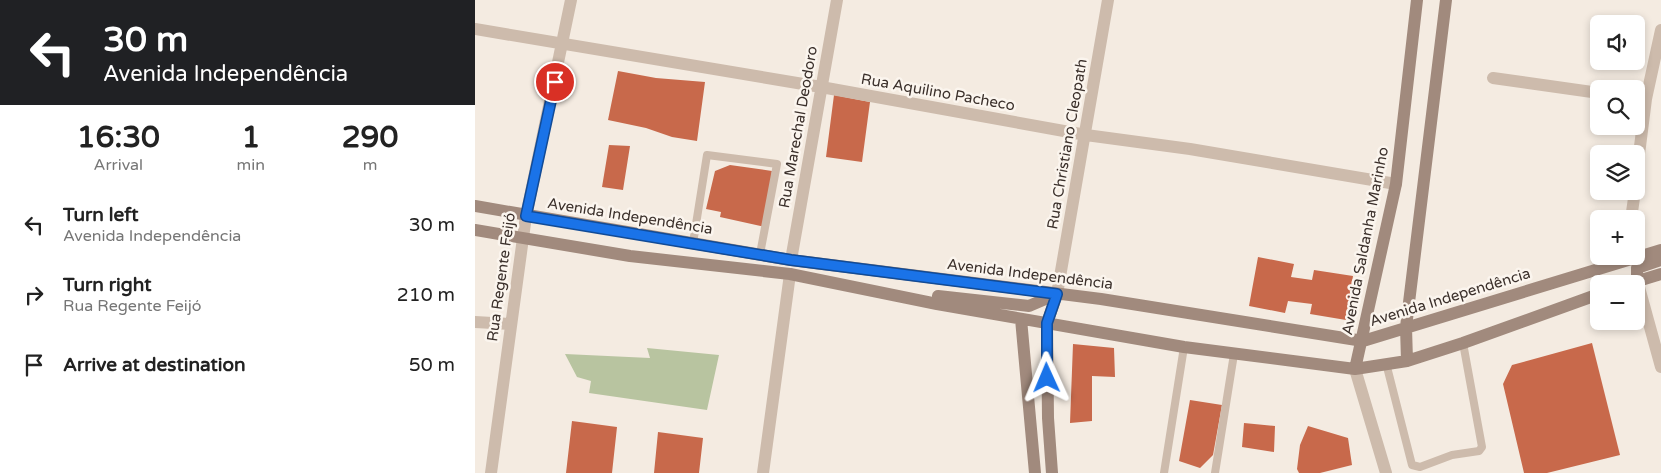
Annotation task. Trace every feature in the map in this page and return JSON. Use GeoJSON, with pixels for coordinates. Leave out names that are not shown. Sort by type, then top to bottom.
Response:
{"type":"FeatureCollection","features":[{"type":"Feature","properties":{"kind":"main road","name":"Avenida Saldanha Marinho"},"geometry":{"type":"LineString","coordinates":[[1355,369],[1363,341],[1396,184],[1417,0]]}},
{"type":"Feature","properties":{"kind":"main road"},"geometry":{"type":"LineString","coordinates":[[1407,361],[1406,327],[1446,0]]}},
{"type":"Feature","properties":{"kind":"main road","name":"Avenida Independência"},"geometry":{"type":"LineString","coordinates":[[475,206],[791,260],[1057,294],[1363,341],[1604,265]]}},
{"type":"Feature","properties":{"kind":"main road"},"geometry":{"type":"LineString","coordinates":[[475,230],[630,256],[790,274],[1021,319],[1184,348],[1355,369],[1407,361],[1590,297]]}},
{"type":"Feature","properties":{"kind":"main road","name":"Avenida Independência"},"geometry":{"type":"LineString","coordinates":[[1645,254],[1661,250]]}},
{"type":"Feature","properties":{"kind":"main road"},"geometry":{"type":"LineString","coordinates":[[1634,275],[1637,268],[1661,260]]}},
{"type":"Feature","properties":{"kind":"main road"},"geometry":{"type":"LineString","coordinates":[[1645,278],[1661,274]]}},
{"type":"Feature","properties":{"kind":"main road"},"geometry":{"type":"LineString","coordinates":[[882,292],[911,292],[1029,306],[1057,294]]}},
{"type":"Feature","properties":{"kind":"main road"},"geometry":{"type":"LineString","coordinates":[[1051,473],[1048,418],[1047,323],[1057,294]]}},
{"type":"Feature","properties":{"kind":"main road"},"geometry":{"type":"LineString","coordinates":[[1021,319],[1035,473]]}},
{"type":"Feature","properties":{"kind":"street","name":"Rua Regente Feijó"},"geometry":{"type":"LineString","coordinates":[[491,473],[526,216],[564,43],[571,0]]}},
{"type":"Feature","properties":{"kind":"street","name":"Rua Marechal Deodoro"},"geometry":{"type":"LineString","coordinates":[[791,260],[837,0]]}},
{"type":"Feature","properties":{"kind":"street","name":"Rua Christiano Cleopath"},"geometry":{"type":"LineString","coordinates":[[1057,294],[1108,0]]}},
{"type":"Feature","properties":{"kind":"street","name":"Rua Aquilino Pacheco"},"geometry":{"type":"LineString","coordinates":[[475,29],[821,86],[1086,135],[1191,149],[1396,184]]}},
{"type":"Feature","properties":{"kind":"street"},"geometry":{"type":"LineString","coordinates":[[1645,85],[1661,30]]}},
{"type":"Feature","properties":{"kind":"street"},"geometry":{"type":"LineString","coordinates":[[1493,78],[1590,92]]}},
{"type":"Feature","properties":{"kind":"street"},"geometry":{"type":"LineString","coordinates":[[763,473],[790,274]]}},
{"type":"Feature","properties":{"kind":"street"},"geometry":{"type":"LineString","coordinates":[[1645,320],[1661,367]]}},
{"type":"Feature","properties":{"kind":"street"},"geometry":{"type":"LineString","coordinates":[[475,322],[511,324]]}},
{"type":"Feature","properties":{"kind":"street"},"geometry":{"type":"LineString","coordinates":[[1355,369],[1386,473]]}},
{"type":"Feature","properties":{"kind":"lane"},"geometry":{"type":"LineString","coordinates":[[693,243],[707,155],[777,164],[760,254]]}},
{"type":"Feature","properties":{"kind":"lane"},"geometry":{"type":"LineString","coordinates":[[1386,364],[1412,465],[1420,467],[1452,455],[1479,451],[1482,447],[1463,343]]}},
{"type":"Feature","properties":{"kind":"lane"},"geometry":{"type":"LineString","coordinates":[[1164,473],[1184,348]]}},
{"type":"Feature","properties":{"kind":"lane"},"geometry":{"type":"LineString","coordinates":[[1215,473],[1234,354]]}},
{"type":"Feature","properties":{"kind":"green space"},"geometry":{"type":"Polygon","coordinates":[[[647,348],[719,355],[707,410],[589,393],[591,381],[577,377],[565,354],[650,358],[647,348]]]}},
{"type":"Feature","properties":{"kind":"building"},"geometry":{"type":"Polygon","coordinates":[[[618,71],[656,78],[705,82],[697,141],[672,137],[646,128],[608,120],[618,71]]]}},
{"type":"Feature","properties":{"kind":"building"},"geometry":{"type":"Polygon","coordinates":[[[834,95],[870,102],[862,162],[826,157],[834,95]]]}},
{"type":"Feature","properties":{"kind":"building"},"geometry":{"type":"Polygon","coordinates":[[[609,145],[630,146],[623,190],[602,187],[609,145]]]}},
{"type":"Feature","properties":{"kind":"building"},"geometry":{"type":"Polygon","coordinates":[[[730,165],[772,171],[765,227],[720,217],[721,212],[706,209],[715,171],[730,165]]]}},
{"type":"Feature","properties":{"kind":"building"},"geometry":{"type":"Polygon","coordinates":[[[1258,257],[1294,264],[1291,277],[1312,280],[1314,270],[1353,276],[1346,320],[1310,314],[1312,304],[1288,301],[1285,313],[1249,306],[1258,257]]]}},
{"type":"Feature","properties":{"kind":"building"},"geometry":{"type":"Polygon","coordinates":[[[1592,343],[1620,455],[1547,473],[1524,473],[1503,384],[1512,365],[1592,343]]]}},
{"type":"Feature","properties":{"kind":"building"},"geometry":{"type":"Polygon","coordinates":[[[1073,344],[1114,348],[1115,377],[1092,376],[1092,421],[1070,423],[1073,344]]]}},
{"type":"Feature","properties":{"kind":"building"},"geometry":{"type":"Polygon","coordinates":[[[1190,400],[1222,405],[1213,455],[1200,468],[1179,461],[1190,400]]]}},
{"type":"Feature","properties":{"kind":"building"},"geometry":{"type":"Polygon","coordinates":[[[572,421],[617,427],[612,473],[566,473],[572,421]]]}},
{"type":"Feature","properties":{"kind":"building"},"geometry":{"type":"Polygon","coordinates":[[[1244,423],[1275,426],[1274,452],[1242,447],[1244,423]]]}},
{"type":"Feature","properties":{"kind":"building"},"geometry":{"type":"Polygon","coordinates":[[[1308,426],[1348,438],[1352,465],[1320,473],[1299,473],[1297,469],[1300,445],[1308,426]]]}},
{"type":"Feature","properties":{"kind":"building"},"geometry":{"type":"Polygon","coordinates":[[[658,432],[703,438],[699,473],[654,473],[658,432]]]}},
{"type":"Feature","properties":{"kind":"route"},"geometry":{"type":"LineString","coordinates":[[555,82],[526,216],[791,260],[1057,294],[1047,323],[1047,378]]}}]}
